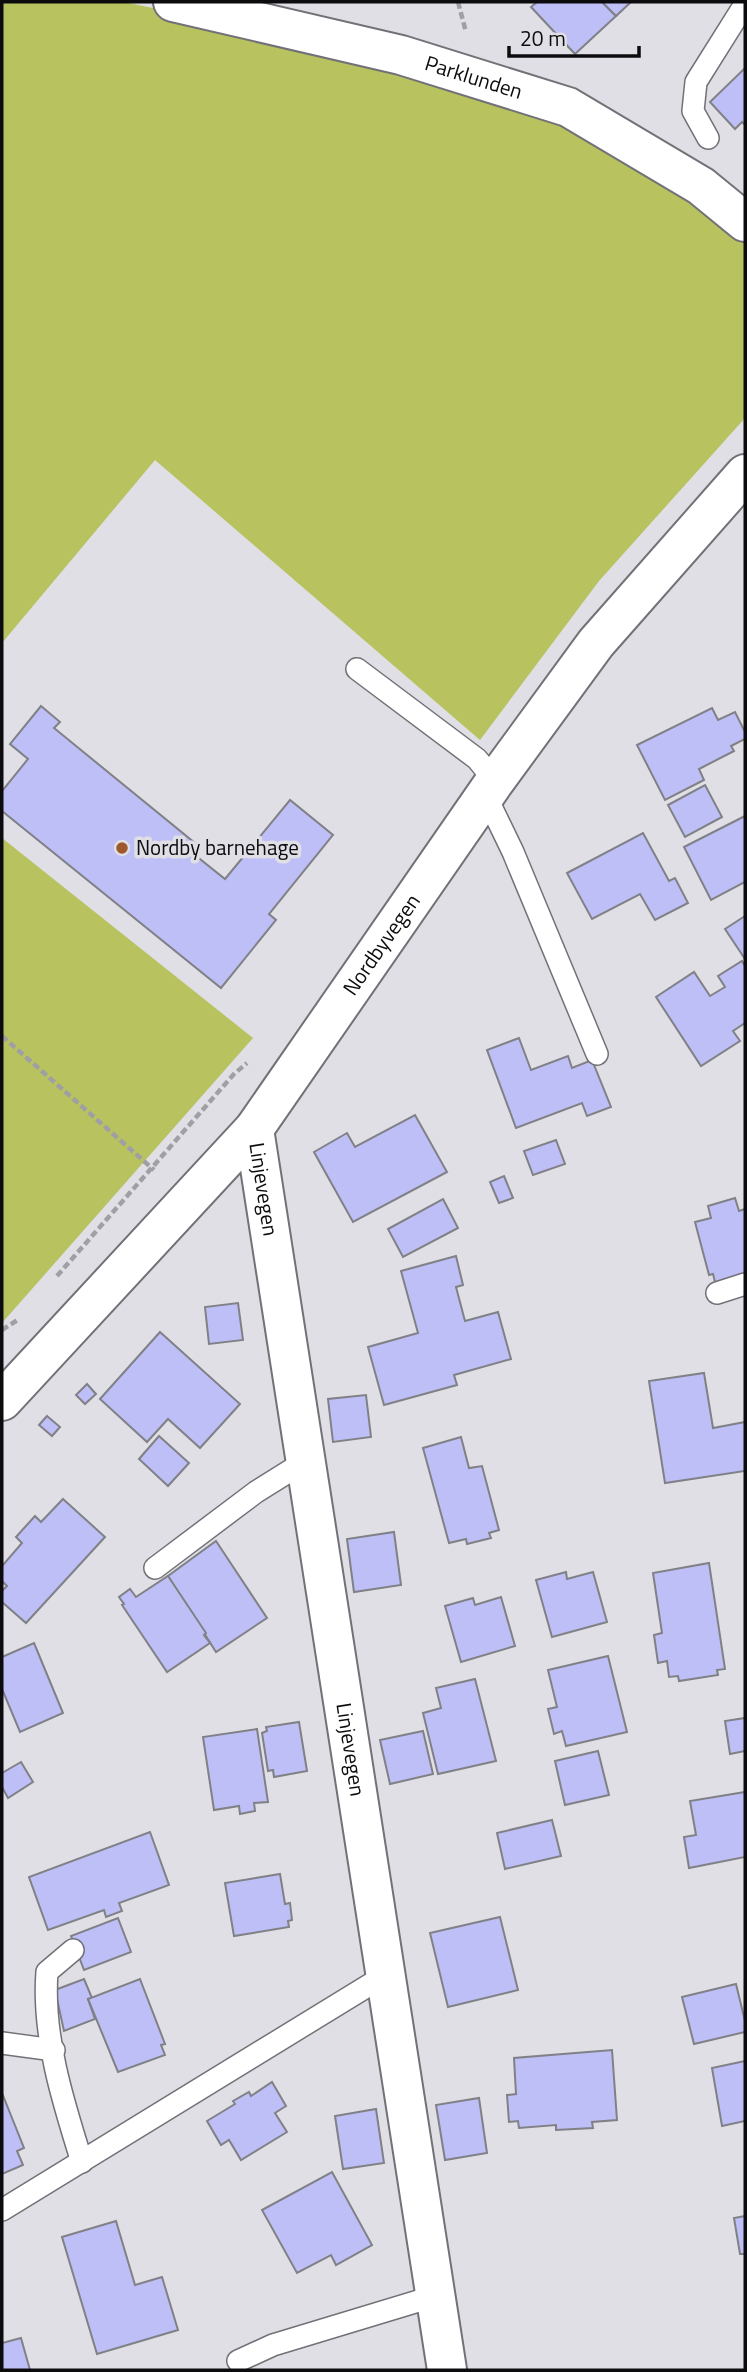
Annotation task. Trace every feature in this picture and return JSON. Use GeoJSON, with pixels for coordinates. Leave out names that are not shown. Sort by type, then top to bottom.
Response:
{"type":"FeatureCollection","features":[{"type":"Feature","properties":{"kind":"street","name":"Parklunden"},"geometry":{"type":"LineString","coordinates":[[173,2],[401,55],[568,107],[701,186],[745,222]]}},
{"type":"Feature","properties":{"kind":"street","name":"Nordbyvegen"},"geometry":{"type":"LineString","coordinates":[[2,1401],[254,1129],[490,788],[596,643],[745,474]]}},
{"type":"Feature","properties":{"kind":"street","name":"Linjevegen"},"geometry":{"type":"LineString","coordinates":[[254,1129],[447,2370]]}},
{"type":"Feature","properties":{"kind":"lane"},"geometry":{"type":"LineString","coordinates":[[708,138],[693,111],[696,82],[745,4]]}},
{"type":"Feature","properties":{"kind":"lane"},"geometry":{"type":"LineString","coordinates":[[357,669],[477,759],[597,1054]]}},
{"type":"Feature","properties":{"kind":"lane"},"geometry":{"type":"LineString","coordinates":[[717,1293],[745,1284]]}},
{"type":"Feature","properties":{"kind":"lane"},"geometry":{"type":"LineString","coordinates":[[155,1568],[256,1492],[304,1462]]}},
{"type":"Feature","properties":{"kind":"lane"},"geometry":{"type":"LineString","coordinates":[[73,1950],[47,1972],[46,1994],[65,2108],[82,2162]]}},
{"type":"Feature","properties":{"kind":"lane"},"geometry":{"type":"LineString","coordinates":[[2,2210],[384,1976]]}},
{"type":"Feature","properties":{"kind":"lane"},"geometry":{"type":"LineString","coordinates":[[2,2043],[54,2050]]}},
{"type":"Feature","properties":{"kind":"lane"},"geometry":{"type":"LineString","coordinates":[[238,2361],[273,2345],[435,2296]]}},
{"type":"Feature","properties":{"kind":"path"},"geometry":{"type":"LineString","coordinates":[[2,1036],[189,1200]]}},
{"type":"Feature","properties":{"kind":"path"},"geometry":{"type":"LineString","coordinates":[[55,1278],[234,1074],[255,1057]]}},
{"type":"Feature","properties":{"kind":"path"},"geometry":{"type":"LineString","coordinates":[[2,1330],[19,1318]]}},
{"type":"Feature","properties":{"kind":"green space"},"geometry":{"type":"Polygon","coordinates":[[[2,2],[124,2],[201,18],[527,108],[613,147],[745,237],[745,418],[599,581],[480,740],[155,460],[2,643],[2,2]]]}},
{"type":"Feature","properties":{"kind":"green space"},"geometry":{"type":"Polygon","coordinates":[[[2,838],[253,1038],[2,1323],[2,838]]]}},
{"type":"Feature","properties":{"kind":"building"},"geometry":{"type":"Polygon","coordinates":[[[537,2],[602,2],[616,16],[575,54],[531,7],[537,2]]]}},
{"type":"Feature","properties":{"kind":"building"},"geometry":{"type":"Polygon","coordinates":[[[602,2],[631,2],[616,16],[602,2]]]}},
{"type":"Feature","properties":{"kind":"building"},"geometry":{"type":"Polygon","coordinates":[[[745,68],[745,125],[742,122],[735,129],[710,102],[745,68]]]}},
{"type":"Feature","properties":{"kind":"building"},"geometry":{"type":"Polygon","coordinates":[[[41,706],[60,722],[54,728],[201,848],[195,855],[225,879],[290,800],[333,835],[269,914],[276,920],[221,988],[2,811],[2,791],[28,759],[10,744],[41,706]]]}},
{"type":"Feature","properties":{"kind":"building"},"geometry":{"type":"Polygon","coordinates":[[[712,708],[718,720],[735,712],[745,732],[745,739],[731,746],[734,751],[699,769],[704,780],[665,800],[637,745],[712,708]]]}},
{"type":"Feature","properties":{"kind":"building"},"geometry":{"type":"Polygon","coordinates":[[[705,785],[722,817],[685,837],[668,805],[705,785]]]}},
{"type":"Feature","properties":{"kind":"building"},"geometry":{"type":"Polygon","coordinates":[[[745,816],[745,882],[711,900],[684,847],[745,816]]]}},
{"type":"Feature","properties":{"kind":"building"},"geometry":{"type":"Polygon","coordinates":[[[643,833],[669,881],[675,878],[688,903],[655,920],[640,894],[592,919],[567,873],[643,833]]]}},
{"type":"Feature","properties":{"kind":"building"},"geometry":{"type":"Polygon","coordinates":[[[745,916],[745,959],[725,929],[745,916]]]}},
{"type":"Feature","properties":{"kind":"building"},"geometry":{"type":"Polygon","coordinates":[[[742,961],[745,966],[745,1023],[733,1031],[740,1041],[701,1066],[656,997],[694,972],[710,996],[725,987],[718,976],[742,961]]]}},
{"type":"Feature","properties":{"kind":"building"},"geometry":{"type":"Polygon","coordinates":[[[519,1038],[531,1070],[568,1056],[572,1068],[592,1060],[611,1107],[587,1116],[582,1103],[516,1128],[487,1050],[519,1038]]]}},
{"type":"Feature","properties":{"kind":"building"},"geometry":{"type":"Polygon","coordinates":[[[415,1115],[447,1172],[353,1222],[314,1152],[347,1133],[355,1147],[415,1115]]]}},
{"type":"Feature","properties":{"kind":"building"},"geometry":{"type":"Polygon","coordinates":[[[556,1140],[565,1164],[533,1175],[524,1151],[556,1140]]]}},
{"type":"Feature","properties":{"kind":"building"},"geometry":{"type":"Polygon","coordinates":[[[504,1176],[513,1198],[499,1203],[490,1182],[504,1176]]]}},
{"type":"Feature","properties":{"kind":"building"},"geometry":{"type":"Polygon","coordinates":[[[735,1198],[739,1211],[745,1209],[745,1279],[716,1286],[713,1274],[709,1275],[695,1222],[711,1218],[708,1206],[735,1198]]]}},
{"type":"Feature","properties":{"kind":"building"},"geometry":{"type":"Polygon","coordinates":[[[443,1199],[458,1228],[403,1257],[388,1229],[443,1199]]]}},
{"type":"Feature","properties":{"kind":"building"},"geometry":{"type":"Polygon","coordinates":[[[456,1256],[463,1285],[456,1287],[465,1321],[498,1312],[511,1359],[454,1375],[457,1385],[384,1405],[368,1347],[418,1333],[401,1271],[456,1256]]]}},
{"type":"Feature","properties":{"kind":"building"},"geometry":{"type":"Polygon","coordinates":[[[238,1303],[243,1340],[209,1344],[205,1307],[238,1303]]]}},
{"type":"Feature","properties":{"kind":"building"},"geometry":{"type":"Polygon","coordinates":[[[160,1332],[240,1404],[200,1448],[168,1419],[147,1442],[100,1399],[160,1332]]]}},
{"type":"Feature","properties":{"kind":"building"},"geometry":{"type":"Polygon","coordinates":[[[704,1373],[713,1428],[745,1422],[745,1471],[665,1483],[649,1381],[704,1373]]]}},
{"type":"Feature","properties":{"kind":"building"},"geometry":{"type":"Polygon","coordinates":[[[87,1384],[96,1394],[85,1404],[76,1395],[87,1384]]]}},
{"type":"Feature","properties":{"kind":"building"},"geometry":{"type":"Polygon","coordinates":[[[366,1395],[371,1437],[333,1442],[328,1399],[366,1395]]]}},
{"type":"Feature","properties":{"kind":"building"},"geometry":{"type":"Polygon","coordinates":[[[47,1416],[60,1427],[52,1436],[39,1425],[47,1416]]]}},
{"type":"Feature","properties":{"kind":"building"},"geometry":{"type":"Polygon","coordinates":[[[159,1436],[189,1463],[168,1486],[139,1459],[159,1436]]]}},
{"type":"Feature","properties":{"kind":"building"},"geometry":{"type":"Polygon","coordinates":[[[461,1437],[469,1468],[482,1466],[499,1530],[489,1533],[491,1538],[467,1544],[466,1539],[449,1543],[423,1448],[461,1437]]]}},
{"type":"Feature","properties":{"kind":"building"},"geometry":{"type":"Polygon","coordinates":[[[63,1499],[105,1537],[26,1623],[2,1602],[2,1591],[7,1586],[2,1581],[2,1566],[22,1543],[16,1537],[35,1516],[41,1522],[63,1499]]]}},
{"type":"Feature","properties":{"kind":"building"},"geometry":{"type":"Polygon","coordinates":[[[394,1532],[401,1585],[354,1592],[347,1539],[394,1532]]]}},
{"type":"Feature","properties":{"kind":"building"},"geometry":{"type":"Polygon","coordinates":[[[216,1541],[267,1618],[216,1652],[168,1576],[216,1541]]]}},
{"type":"Feature","properties":{"kind":"building"},"geometry":{"type":"Polygon","coordinates":[[[709,1563],[725,1669],[717,1670],[718,1675],[679,1681],[678,1676],[669,1677],[667,1661],[658,1663],[654,1635],[662,1633],[653,1573],[709,1563]]]}},
{"type":"Feature","properties":{"kind":"building"},"geometry":{"type":"Polygon","coordinates":[[[566,1572],[567,1579],[593,1572],[607,1622],[552,1637],[536,1580],[566,1572]]]}},
{"type":"Feature","properties":{"kind":"building"},"geometry":{"type":"Polygon","coordinates":[[[168,1576],[210,1643],[167,1672],[119,1597],[130,1589],[136,1597],[168,1576]]]}},
{"type":"Feature","properties":{"kind":"building"},"geometry":{"type":"Polygon","coordinates":[[[501,1597],[515,1646],[461,1662],[445,1606],[473,1598],[475,1605],[501,1597]]]}},
{"type":"Feature","properties":{"kind":"building"},"geometry":{"type":"Polygon","coordinates":[[[34,1643],[63,1713],[20,1732],[2,1689],[2,1657],[34,1643]]]}},
{"type":"Feature","properties":{"kind":"building"},"geometry":{"type":"Polygon","coordinates":[[[608,1656],[627,1732],[566,1746],[562,1731],[554,1734],[548,1709],[557,1707],[548,1670],[608,1656]]]}},
{"type":"Feature","properties":{"kind":"building"},"geometry":{"type":"Polygon","coordinates":[[[475,1679],[496,1761],[438,1774],[423,1713],[441,1708],[436,1688],[475,1679]]]}},
{"type":"Feature","properties":{"kind":"building"},"geometry":{"type":"Polygon","coordinates":[[[745,1718],[745,1751],[730,1754],[725,1721],[745,1718]]]}},
{"type":"Feature","properties":{"kind":"building"},"geometry":{"type":"Polygon","coordinates":[[[299,1722],[307,1771],[274,1777],[273,1770],[268,1771],[262,1733],[267,1731],[266,1727],[299,1722]]]}},
{"type":"Feature","properties":{"kind":"building"},"geometry":{"type":"Polygon","coordinates":[[[257,1729],[268,1802],[254,1803],[255,1811],[240,1814],[239,1806],[214,1810],[203,1737],[257,1729]]]}},
{"type":"Feature","properties":{"kind":"building"},"geometry":{"type":"Polygon","coordinates":[[[423,1731],[433,1774],[390,1784],[380,1740],[423,1731]]]}},
{"type":"Feature","properties":{"kind":"building"},"geometry":{"type":"Polygon","coordinates":[[[598,1751],[609,1795],[565,1805],[555,1761],[598,1751]]]}},
{"type":"Feature","properties":{"kind":"building"},"geometry":{"type":"Polygon","coordinates":[[[21,1762],[33,1782],[8,1798],[2,1787],[2,1773],[21,1762]]]}},
{"type":"Feature","properties":{"kind":"building"},"geometry":{"type":"Polygon","coordinates":[[[745,1792],[745,1857],[689,1868],[684,1837],[696,1835],[690,1801],[745,1792]]]}},
{"type":"Feature","properties":{"kind":"building"},"geometry":{"type":"Polygon","coordinates":[[[552,1820],[561,1856],[505,1869],[497,1833],[552,1820]]]}},
{"type":"Feature","properties":{"kind":"building"},"geometry":{"type":"Polygon","coordinates":[[[150,1832],[169,1885],[119,1903],[122,1911],[106,1917],[104,1910],[48,1930],[29,1877],[150,1832]]]}},
{"type":"Feature","properties":{"kind":"building"},"geometry":{"type":"Polygon","coordinates":[[[280,1874],[285,1904],[290,1903],[292,1920],[288,1921],[289,1927],[234,1936],[225,1883],[280,1874]]]}},
{"type":"Feature","properties":{"kind":"building"},"geometry":{"type":"Polygon","coordinates":[[[500,1917],[518,1990],[448,2007],[430,1933],[500,1917]]]}},
{"type":"Feature","properties":{"kind":"building"},"geometry":{"type":"Polygon","coordinates":[[[118,1918],[131,1952],[84,1970],[71,1936],[118,1918]]]}},
{"type":"Feature","properties":{"kind":"building"},"geometry":{"type":"Polygon","coordinates":[[[84,1979],[92,1998],[88,1999],[95,2019],[64,2031],[55,1990],[84,1979]]]}},
{"type":"Feature","properties":{"kind":"building"},"geometry":{"type":"Polygon","coordinates":[[[140,1979],[165,2044],[161,2045],[165,2055],[118,2072],[88,1999],[140,1979]]]}},
{"type":"Feature","properties":{"kind":"building"},"geometry":{"type":"Polygon","coordinates":[[[736,1984],[745,2032],[694,2044],[682,1997],[736,1984]]]}},
{"type":"Feature","properties":{"kind":"building"},"geometry":{"type":"Polygon","coordinates":[[[612,2050],[617,2120],[592,2122],[593,2128],[556,2130],[556,2125],[519,2128],[518,2121],[509,2122],[507,2095],[516,2094],[514,2058],[612,2050]]]}},
{"type":"Feature","properties":{"kind":"building"},"geometry":{"type":"Polygon","coordinates":[[[745,2061],[745,2121],[722,2126],[712,2068],[745,2061]]]}},
{"type":"Feature","properties":{"kind":"building"},"geometry":{"type":"Polygon","coordinates":[[[272,2082],[286,2106],[275,2113],[287,2132],[241,2160],[229,2140],[221,2145],[207,2121],[235,2104],[233,2101],[249,2092],[251,2096],[272,2082]]]}},
{"type":"Feature","properties":{"kind":"building"},"geometry":{"type":"Polygon","coordinates":[[[2,2093],[24,2148],[17,2151],[23,2165],[2,2174],[2,2093]]]}},
{"type":"Feature","properties":{"kind":"building"},"geometry":{"type":"Polygon","coordinates":[[[479,2098],[487,2153],[445,2160],[436,2105],[479,2098]]]}},
{"type":"Feature","properties":{"kind":"building"},"geometry":{"type":"Polygon","coordinates":[[[376,2109],[384,2163],[343,2169],[335,2116],[376,2109]]]}},
{"type":"Feature","properties":{"kind":"building"},"geometry":{"type":"Polygon","coordinates":[[[332,2172],[372,2245],[336,2265],[331,2255],[297,2273],[262,2210],[332,2172]]]}},
{"type":"Feature","properties":{"kind":"building"},"geometry":{"type":"Polygon","coordinates":[[[745,2216],[745,2254],[740,2254],[734,2218],[745,2216]]]}},
{"type":"Feature","properties":{"kind":"building"},"geometry":{"type":"Polygon","coordinates":[[[116,2221],[135,2285],[162,2277],[178,2330],[97,2354],[62,2237],[116,2221]]]}},
{"type":"Feature","properties":{"kind":"building"},"geometry":{"type":"Polygon","coordinates":[[[21,2338],[30,2370],[2,2370],[2,2343],[21,2338]]]}},
{"type":"Feature","properties":{"kind":"place","name":"Nordby barnehage"},"geometry":{"type":"Point","coordinates":[122,848]}}]}
